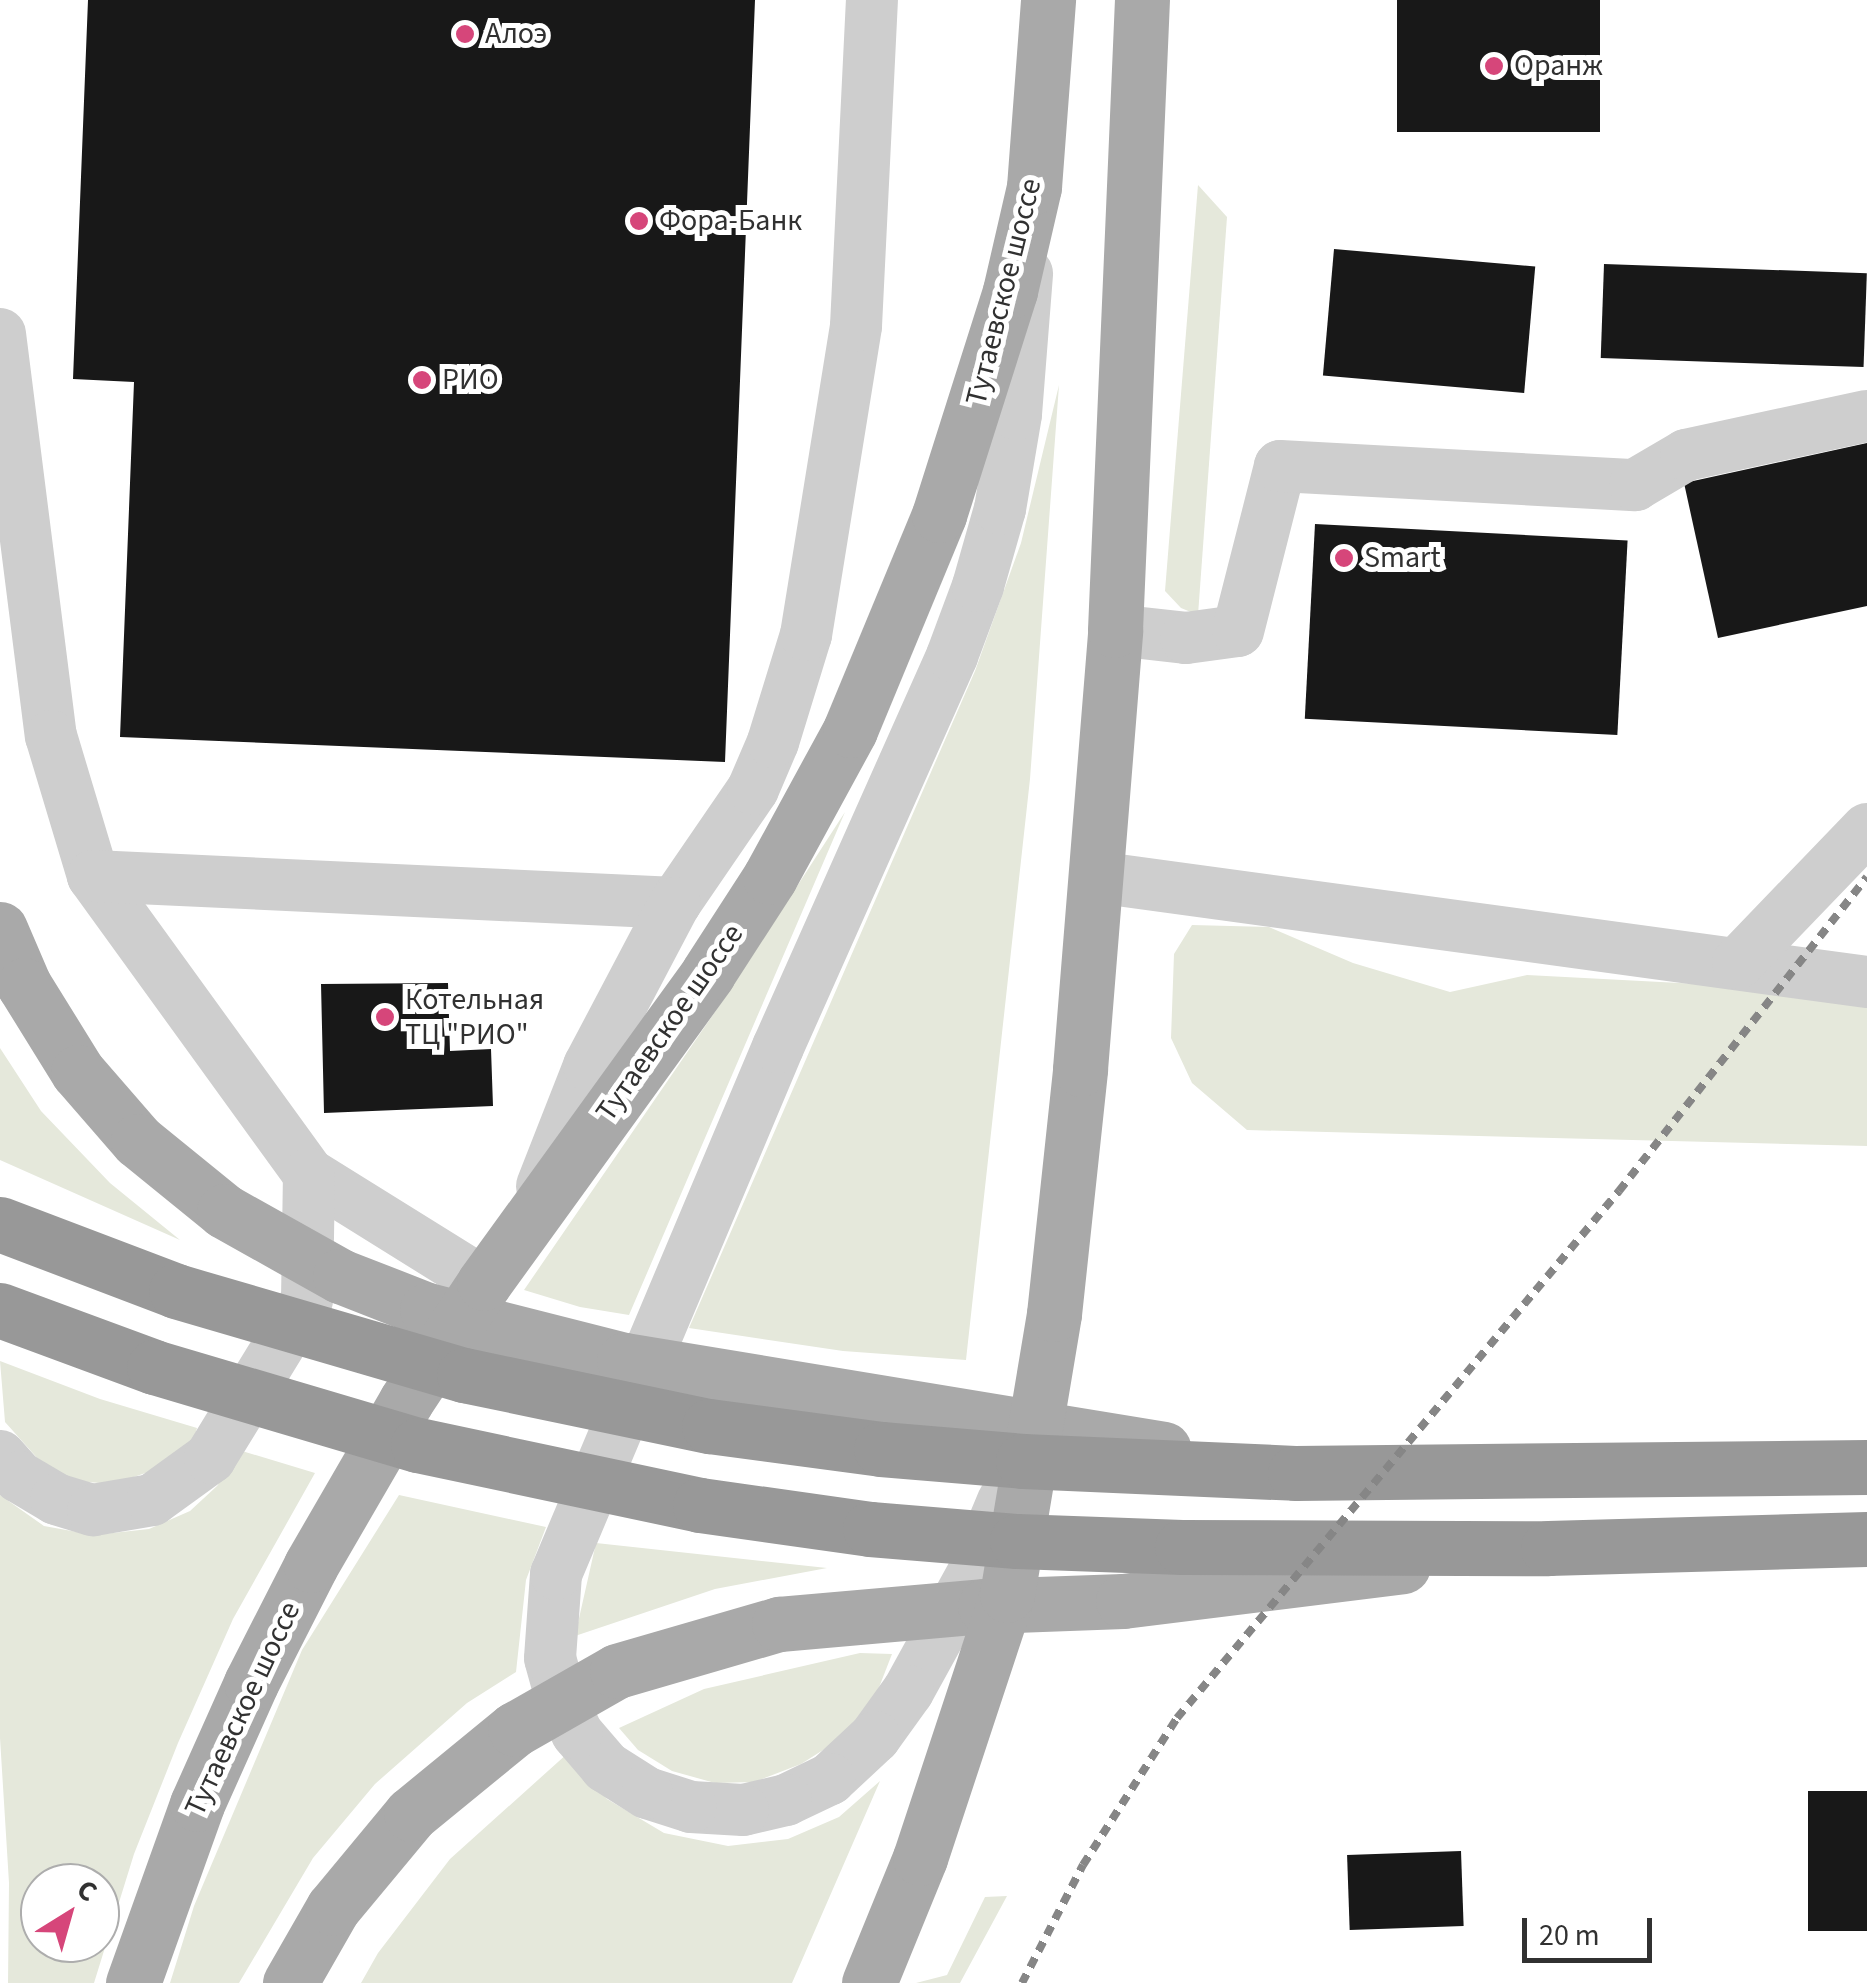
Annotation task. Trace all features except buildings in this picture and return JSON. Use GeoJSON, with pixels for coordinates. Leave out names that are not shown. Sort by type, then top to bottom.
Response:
{"type":"FeatureCollection","features":[{"type":"Feature","properties":{"kind":"highway"},"geometry":{"type":"LineString","coordinates":[[0,1224],[176,1291],[297,1330],[570,1400],[881,1449],[1023,1461],[1296,1472],[1867,1468]]}},
{"type":"Feature","properties":{"kind":"highway"},"geometry":{"type":"LineString","coordinates":[[0,1310],[274,1406],[528,1472],[700,1505],[870,1529],[1017,1541],[1182,1547],[1548,1548],[1867,1540]]}},
{"type":"Feature","properties":{"kind":"main road","name":"Тутаевское шоссе"},"geometry":{"type":"LineString","coordinates":[[132,1983],[196,1804],[311,1564],[406,1400],[484,1283],[770,878],[850,730],[898,624],[968,429],[1010,290],[1034,187],[1048,0]]}},
{"type":"Feature","properties":{"kind":"main road"},"geometry":{"type":"LineString","coordinates":[[869,1983],[920,1858],[1007,1595],[1038,1418],[1078,1088],[1116,630],[1142,0]]}},
{"type":"Feature","properties":{"kind":"main road"},"geometry":{"type":"LineString","coordinates":[[0,930],[24,985],[78,1072],[138,1141],[224,1211],[340,1276],[427,1310],[624,1360],[1296,1472]]}},
{"type":"Feature","properties":{"kind":"main road"},"geometry":{"type":"LineString","coordinates":[[290,1983],[365,1864],[456,1772],[562,1700],[618,1671],[670,1653],[779,1624],[985,1606],[1123,1601],[1548,1548]]}},
{"type":"Feature","properties":{"kind":"street"},"geometry":{"type":"LineString","coordinates":[[528,1224],[589,1066],[675,903],[753,788],[773,742],[806,635],[856,326],[872,0]]}},
{"type":"Feature","properties":{"kind":"street"},"geometry":{"type":"LineString","coordinates":[[1034,187],[1016,414],[1000,509],[978,586],[952,656],[778,1047],[556,1574],[550,1658],[561,1698],[577,1733],[606,1767],[647,1793],[691,1807],[743,1810],[786,1800],[830,1779],[875,1737],[908,1691],[973,1573],[1038,1418]]}},
{"type":"Feature","properties":{"kind":"street"},"geometry":{"type":"LineString","coordinates":[[0,334],[51,736],[92,876],[309,1174],[484,1283]]}},
{"type":"Feature","properties":{"kind":"street"},"geometry":{"type":"LineString","coordinates":[[1116,630],[1186,638],[1238,631],[1280,466],[1635,485],[1686,454],[1867,416]]}},
{"type":"Feature","properties":{"kind":"street"},"geometry":{"type":"LineString","coordinates":[[753,788],[785,784],[850,730]]}},
{"type":"Feature","properties":{"kind":"street"},"geometry":{"type":"LineString","coordinates":[[1738,963],[1867,829]]}},
{"type":"Feature","properties":{"kind":"street"},"geometry":{"type":"LineString","coordinates":[[92,876],[675,903]]}},
{"type":"Feature","properties":{"kind":"street"},"geometry":{"type":"LineString","coordinates":[[1096,877],[1867,982]]}},
{"type":"Feature","properties":{"kind":"street"},"geometry":{"type":"LineString","coordinates":[[0,1456],[19,1476],[56,1499],[93,1510],[152,1500],[210,1458],[307,1300],[309,1174]]}},
{"type":"Feature","properties":{"kind":"shaded area"},"geometry":{"type":"Polygon","coordinates":[[[1198,185],[1227,217],[1198,615],[1181,608],[1165,591],[1198,185]]]}},
{"type":"Feature","properties":{"kind":"shaded area"},"geometry":{"type":"Polygon","coordinates":[[[1059,385],[1030,779],[966,1360],[843,1351],[689,1328],[975,671],[1021,543],[1059,385]]]}},
{"type":"Feature","properties":{"kind":"shaded area"},"geometry":{"type":"Polygon","coordinates":[[[845,812],[629,1315],[580,1307],[524,1290],[730,990],[845,812]]]}},
{"type":"Feature","properties":{"kind":"shaded area"},"geometry":{"type":"Polygon","coordinates":[[[1192,925],[1269,927],[1353,963],[1450,992],[1527,975],[1756,987],[1867,1003],[1867,1146],[1247,1130],[1192,1083],[1171,1038],[1174,954],[1192,925]]]}},
{"type":"Feature","properties":{"kind":"shaded area"},"geometry":{"type":"Polygon","coordinates":[[[0,1048],[41,1111],[110,1183],[180,1240],[0,1160],[0,1048]]]}},
{"type":"Feature","properties":{"kind":"shaded area"},"geometry":{"type":"Polygon","coordinates":[[[0,1361],[100,1399],[197,1428],[193,1442],[151,1471],[114,1484],[74,1481],[47,1469],[5,1422],[0,1361]]]}},
{"type":"Feature","properties":{"kind":"shaded area"},"geometry":{"type":"Polygon","coordinates":[[[242,1451],[315,1473],[233,1619],[178,1743],[120,1899],[120,1863],[20,1863],[20,1963],[100,1963],[94,1983],[8,1983],[9,1883],[0,1738],[0,1495],[44,1526],[94,1535],[149,1529],[190,1511],[217,1486],[242,1451]]]}},
{"type":"Feature","properties":{"kind":"shaded area"},"geometry":{"type":"Polygon","coordinates":[[[399,1495],[546,1527],[526,1580],[516,1672],[467,1703],[375,1784],[313,1858],[239,1983],[170,1983],[194,1906],[302,1650],[399,1495]]]}},
{"type":"Feature","properties":{"kind":"shaded area"},"geometry":{"type":"Polygon","coordinates":[[[596,1543],[827,1568],[715,1589],[575,1636],[596,1543]]]}},
{"type":"Feature","properties":{"kind":"shaded area"},"geometry":{"type":"Polygon","coordinates":[[[860,1653],[892,1654],[878,1690],[842,1738],[801,1764],[754,1782],[715,1783],[672,1771],[638,1750],[619,1728],[704,1689],[860,1653]]]}},
{"type":"Feature","properties":{"kind":"shaded area"},"geometry":{"type":"Polygon","coordinates":[[[568,1753],[607,1799],[664,1833],[728,1846],[788,1839],[839,1817],[880,1781],[792,1983],[361,1983],[378,1953],[450,1859],[568,1753]]]}},
{"type":"Feature","properties":{"kind":"shaded area"},"geometry":{"type":"Polygon","coordinates":[[[1007,1896],[960,1983],[916,1983],[947,1975],[985,1897],[1007,1896]]]}},
{"type":"Feature","properties":{"kind":"railway"},"geometry":{"type":"LineString","coordinates":[[1022,1983],[1083,1865],[1177,1718],[1619,1191],[1867,877]]}},
{"type":"Feature","properties":{"kind":"place","name":"Алоэ"},"geometry":{"type":"Point","coordinates":[465,34]}},
{"type":"Feature","properties":{"kind":"place","name":"Оранж"},"geometry":{"type":"Point","coordinates":[1494,66]}},
{"type":"Feature","properties":{"kind":"place","name":"Фора-Банк"},"geometry":{"type":"Point","coordinates":[639,221]}},
{"type":"Feature","properties":{"kind":"place","name":"РИО"},"geometry":{"type":"Point","coordinates":[422,380]}},
{"type":"Feature","properties":{"kind":"place","name":"Smart"},"geometry":{"type":"Point","coordinates":[1344,558]}},
{"type":"Feature","properties":{"kind":"place","name":"Котельная ТЦ \"РИО\""},"geometry":{"type":"Point","coordinates":[385,1017]}}]}
